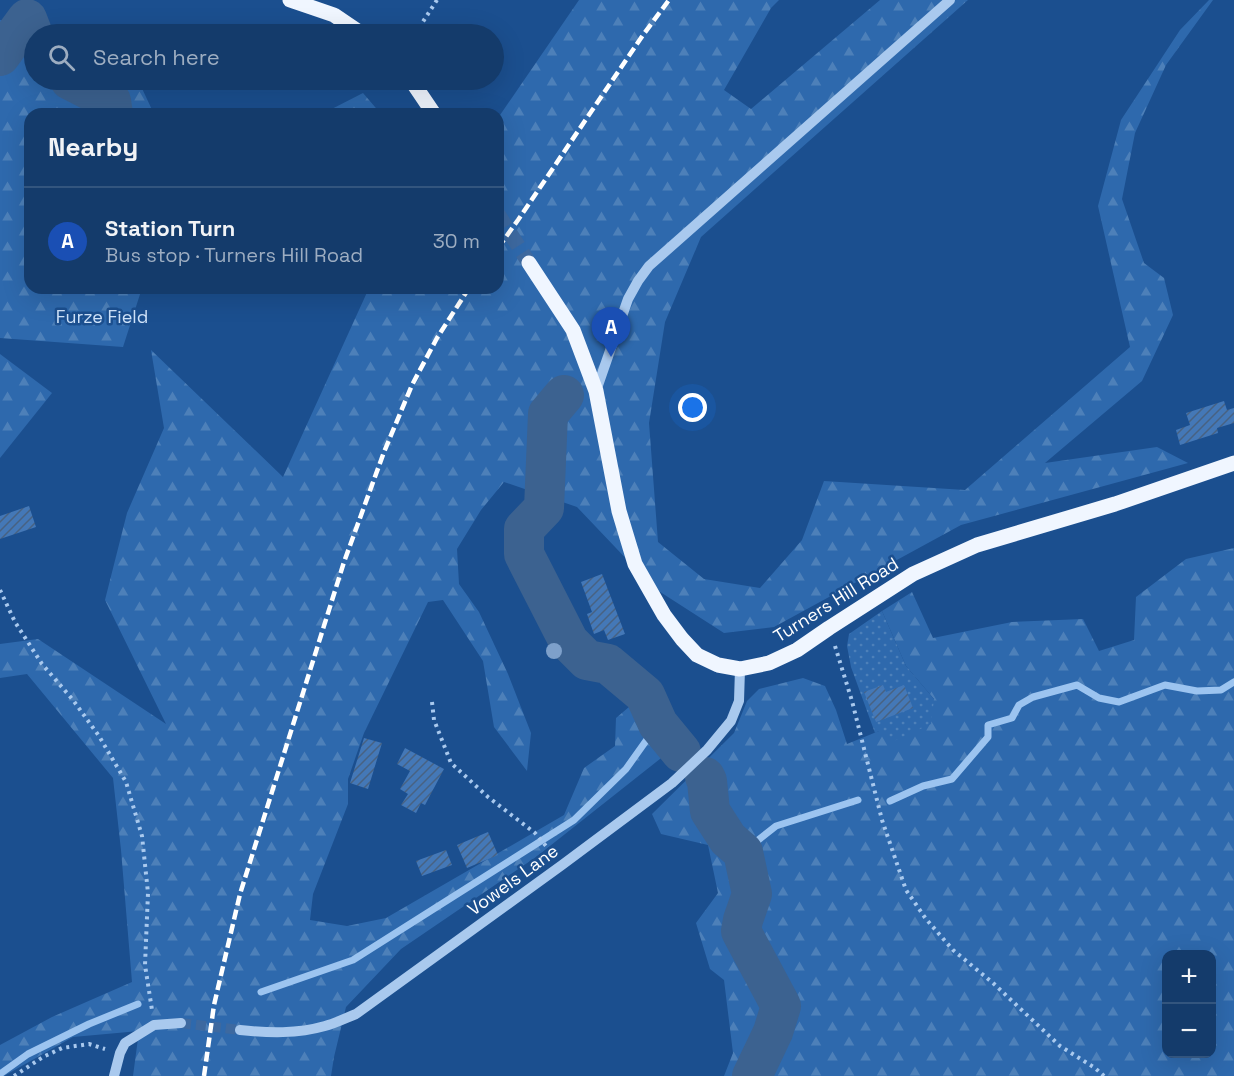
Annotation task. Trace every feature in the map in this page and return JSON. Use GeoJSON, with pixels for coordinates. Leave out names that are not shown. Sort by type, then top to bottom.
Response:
{"type":"FeatureCollection","features":[{"type":"Feature","properties":{"kind":"main road"},"geometry":{"type":"LineString","coordinates":[[290,0],[334,15],[347,24]]}},
{"type":"Feature","properties":{"kind":"main road"},"geometry":{"type":"LineString","coordinates":[[418,90],[430,108]]}},
{"type":"Feature","properties":{"kind":"main road","name":"Turners Hill Road"},"geometry":{"type":"LineString","coordinates":[[529,264],[573,330],[596,391],[619,512],[635,564],[664,615],[682,639],[698,655],[718,665],[740,669],[769,663],[797,650],[913,574],[977,545],[1115,504],[1234,463]]}},
{"type":"Feature","properties":{"kind":"street"},"geometry":{"type":"LineString","coordinates":[[596,391],[628,299],[649,266],[950,0]]}},
{"type":"Feature","properties":{"kind":"street","name":"Vowels Lane"},"geometry":{"type":"LineString","coordinates":[[240,1030],[266,1033],[293,1032],[326,1026],[356,1014],[553,872],[672,783],[707,750],[731,722],[739,701],[740,669]]}},
{"type":"Feature","properties":{"kind":"street"},"geometry":{"type":"LineString","coordinates":[[114,1076],[125,1043],[154,1025],[182,1023]]}},
{"type":"Feature","properties":{"kind":"path"},"geometry":{"type":"LineString","coordinates":[[422,24],[438,0]]}},
{"type":"Feature","properties":{"kind":"path"},"geometry":{"type":"LineString","coordinates":[[0,590],[15,622],[42,664],[73,700],[99,736],[126,782],[142,836],[148,893],[145,965],[154,1025]]}},
{"type":"Feature","properties":{"kind":"path"},"geometry":{"type":"LineString","coordinates":[[829,628],[852,701],[882,820],[906,890],[926,919],[953,950],[993,983],[1060,1046],[1104,1076]]}},
{"type":"Feature","properties":{"kind":"path"},"geometry":{"type":"LineString","coordinates":[[432,702],[434,720],[451,764],[535,833],[545,844]]}},
{"type":"Feature","properties":{"kind":"path"},"geometry":{"type":"LineString","coordinates":[[14,1076],[62,1048],[89,1044],[120,1053]]}},
{"type":"Feature","properties":{"kind":"green space"},"geometry":{"type":"Polygon","coordinates":[[[579,0],[779,0],[771,8],[724,90],[751,109],[880,0],[968,0],[701,237],[665,322],[649,423],[658,542],[704,579],[760,588],[802,540],[824,481],[965,490],[1130,347],[1098,206],[1121,120],[1180,30],[1209,0],[1213,0],[1166,65],[1135,133],[1122,199],[1144,263],[1164,278],[1173,315],[1142,381],[1045,463],[1157,447],[1188,463],[961,525],[774,627],[724,633],[654,588],[577,507],[504,482],[481,510],[457,549],[459,584],[479,612],[508,674],[531,733],[527,771],[494,727],[483,661],[443,600],[428,602],[364,733],[348,779],[348,804],[313,894],[310,920],[347,926],[386,918],[564,815],[584,768],[615,746],[616,718],[642,696],[669,742],[670,751],[536,857],[401,949],[346,1007],[331,1076],[133,1076],[139,1031],[73,1037],[4,1076],[0,1076],[0,1045],[52,1017],[132,982],[113,778],[27,674],[0,678],[0,644],[38,639],[166,724],[105,600],[127,513],[164,428],[151,350],[283,477],[366,294],[504,294],[504,109],[579,0]]]}},
{"type":"Feature","properties":{"kind":"green space","name":"Furze Field"},"geometry":{"type":"Polygon","coordinates":[[[0,20],[31,24],[24,24],[24,90],[143,90],[151,108],[24,108],[24,294],[140,294],[123,347],[0,338],[0,20]]]}},
{"type":"Feature","properties":{"kind":"green space"},"geometry":{"type":"Polygon","coordinates":[[[363,93],[376,108],[334,108],[363,93]]]}},
{"type":"Feature","properties":{"kind":"green space"},"geometry":{"type":"Polygon","coordinates":[[[0,354],[52,393],[0,458],[0,354]]]}},
{"type":"Feature","properties":{"kind":"green space"},"geometry":{"type":"Polygon","coordinates":[[[1234,548],[1234,1076],[724,1076],[733,1053],[724,980],[710,969],[696,923],[718,893],[708,845],[661,834],[652,814],[734,733],[747,701],[759,689],[803,678],[825,686],[847,744],[879,731],[934,699],[906,666],[882,611],[912,592],[933,638],[1012,622],[1083,619],[1099,651],[1134,640],[1136,597],[1186,559],[1234,548]]]}},
{"type":"Feature","properties":{"kind":"green space"},"geometry":{"type":"Polygon","coordinates":[[[882,611],[906,666],[934,699],[931,724],[894,741],[879,731],[875,733],[851,667],[847,646],[849,634],[882,611]]]}},
{"type":"Feature","properties":{"kind":"building"},"geometry":{"type":"Polygon","coordinates":[[[1224,401],[1227,410],[1234,408],[1234,423],[1217,428],[1218,433],[1180,445],[1176,430],[1190,425],[1186,413],[1224,401]]]}},
{"type":"Feature","properties":{"kind":"building"},"geometry":{"type":"Polygon","coordinates":[[[29,506],[36,527],[0,539],[0,516],[29,506]]]}},
{"type":"Feature","properties":{"kind":"building"},"geometry":{"type":"Polygon","coordinates":[[[602,574],[625,634],[608,640],[604,630],[594,634],[587,614],[592,612],[581,582],[602,574]]]}},
{"type":"Feature","properties":{"kind":"building"},"geometry":{"type":"Polygon","coordinates":[[[883,685],[886,692],[904,685],[913,708],[876,722],[864,692],[883,685]]]}},
{"type":"Feature","properties":{"kind":"building"},"geometry":{"type":"Polygon","coordinates":[[[364,738],[382,743],[368,789],[350,783],[364,738]]]}},
{"type":"Feature","properties":{"kind":"building"},"geometry":{"type":"Polygon","coordinates":[[[405,748],[444,769],[425,805],[421,803],[416,813],[401,805],[408,794],[400,789],[410,771],[397,764],[405,748]]]}},
{"type":"Feature","properties":{"kind":"building"},"geometry":{"type":"Polygon","coordinates":[[[488,832],[498,855],[467,868],[457,845],[488,832]]]}},
{"type":"Feature","properties":{"kind":"building"},"geometry":{"type":"Polygon","coordinates":[[[446,850],[452,865],[422,876],[416,861],[446,850]]]}},
{"type":"Feature","properties":{"kind":"waterway"},"geometry":{"type":"LineString","coordinates":[[0,56],[27,19],[29,24]]}},
{"type":"Feature","properties":{"kind":"waterway"},"geometry":{"type":"LineString","coordinates":[[90,90],[111,101],[112,108]]}},
{"type":"Feature","properties":{"kind":"waterway"},"geometry":{"type":"LineString","coordinates":[[564,395],[548,414],[544,508],[524,529],[524,554],[569,642],[587,660],[608,664],[645,695],[658,724],[681,752]]}},
{"type":"Feature","properties":{"kind":"waterway"},"geometry":{"type":"LineString","coordinates":[[890,801],[923,786],[952,779],[988,737],[988,725],[1012,718],[1019,705],[1033,697],[1077,685],[1099,698],[1119,702],[1165,685],[1197,691],[1221,690],[1234,682]]}},
{"type":"Feature","properties":{"kind":"waterway"},"geometry":{"type":"LineString","coordinates":[[261,992],[353,960],[574,820],[626,769],[658,724]]}},
{"type":"Feature","properties":{"kind":"waterway"},"geometry":{"type":"LineString","coordinates":[[705,777],[710,811],[728,839],[743,852],[752,894],[741,931],[781,1006],[773,1032],[752,1076]]}},
{"type":"Feature","properties":{"kind":"waterway"},"geometry":{"type":"LineString","coordinates":[[743,852],[776,826],[858,800]]}},
{"type":"Feature","properties":{"kind":"waterway"},"geometry":{"type":"LineString","coordinates":[[0,1074],[28,1054],[89,1024],[138,1004]]}},
{"type":"Feature","properties":{"kind":"tunnel"},"geometry":{"type":"LineString","coordinates":[[504,223],[529,263]]}},
{"type":"Feature","properties":{"kind":"tunnel"},"geometry":{"type":"LineString","coordinates":[[181,1023],[240,1030]]}},
{"type":"Feature","properties":{"kind":"railway"},"geometry":{"type":"LineString","coordinates":[[504,240],[669,0]]}},
{"type":"Feature","properties":{"kind":"railway"},"geometry":{"type":"LineString","coordinates":[[204,1076],[214,1005],[240,894],[344,562],[384,452],[412,385],[437,338],[465,294]]}},
{"type":"Feature","properties":{"kind":"place","name":"Station Turn"},"geometry":{"type":"Point","coordinates":[611,357]}}]}
